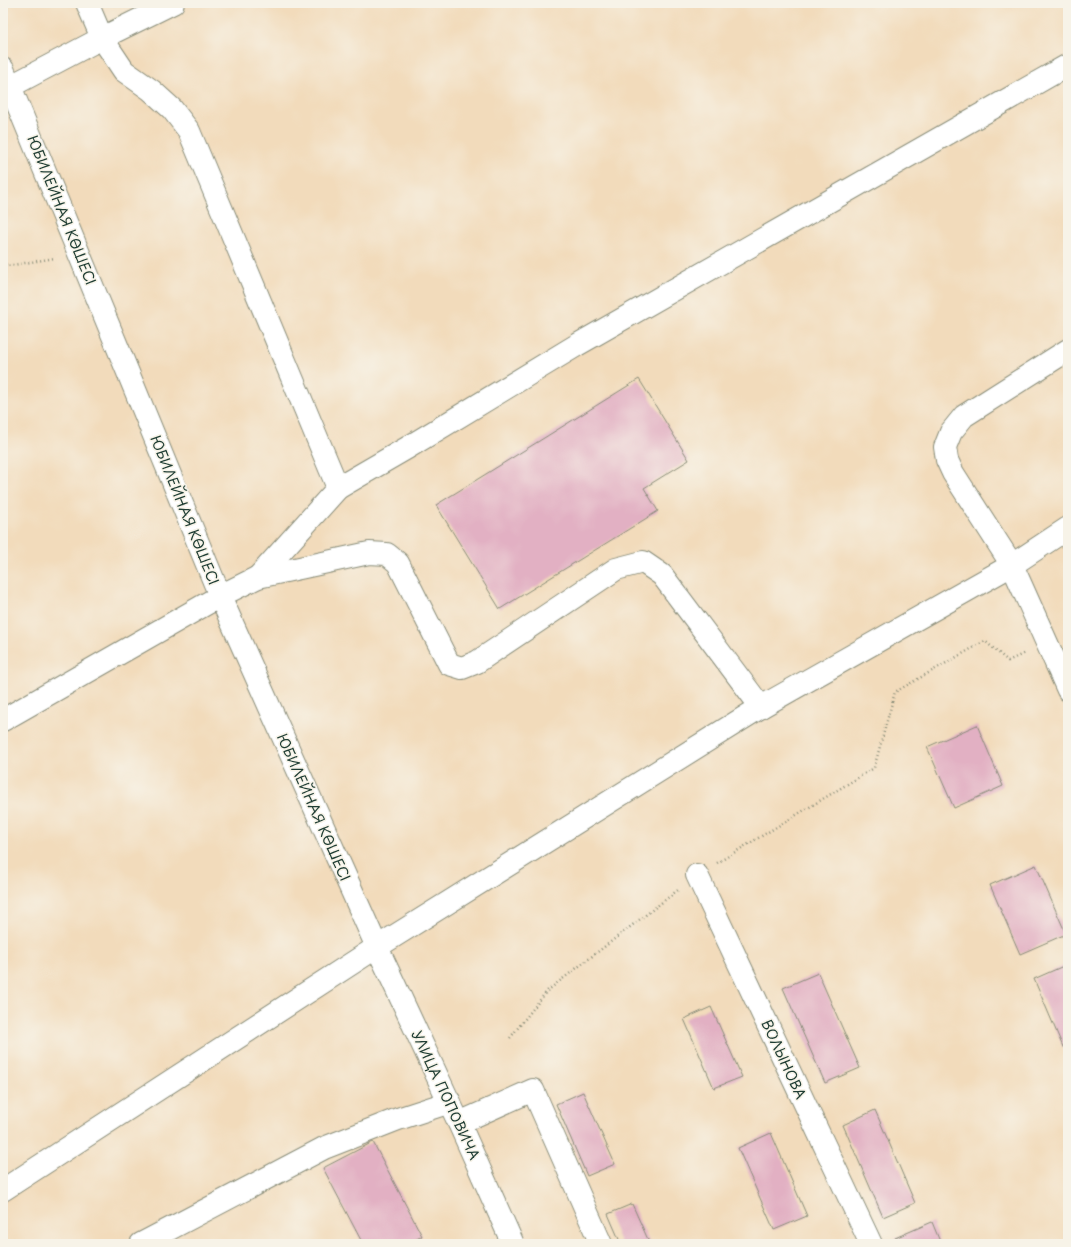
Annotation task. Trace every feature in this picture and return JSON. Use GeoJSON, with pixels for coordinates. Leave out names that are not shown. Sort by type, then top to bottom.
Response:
{"type":"FeatureCollection","features":[{"type":"Feature","properties":{"kind":"main road"},"geometry":{"type":"LineString","coordinates":[[87,3],[102,38],[124,71],[151,90],[172,110],[189,131],[338,488]]}},
{"type":"Feature","properties":{"kind":"main road"},"geometry":{"type":"LineString","coordinates":[[7,77],[102,38],[173,3]]}},
{"type":"Feature","properties":{"kind":"main road"},"geometry":{"type":"LineString","coordinates":[[258,577],[338,488],[577,345],[1068,65]]}},
{"type":"Feature","properties":{"kind":"main road","name":"ЮБИЛЕЙНАЯ КӨШЕСІ"},"geometry":{"type":"LineString","coordinates":[[7,77],[220,596],[377,947]]}},
{"type":"Feature","properties":{"kind":"main road"},"geometry":{"type":"LineString","coordinates":[[1068,350],[964,416],[951,432],[945,447],[947,460],[953,473],[1012,565],[1068,690]]}},
{"type":"Feature","properties":{"kind":"main road"},"geometry":{"type":"LineString","coordinates":[[3,1189],[377,947],[761,707],[1012,565],[1068,528]]}},
{"type":"Feature","properties":{"kind":"main road"},"geometry":{"type":"LineString","coordinates":[[3,720],[220,596],[258,577],[368,553],[387,554],[398,563],[450,664],[462,668],[477,662],[616,569],[643,562],[662,575],[761,707]]}},
{"type":"Feature","properties":{"kind":"main road","name":"ВОЛЫНОВА"},"geometry":{"type":"LineString","coordinates":[[698,875],[871,1244]]}},
{"type":"Feature","properties":{"kind":"main road","name":"УЛИЦА ПОПОВИЧА"},"geometry":{"type":"LineString","coordinates":[[377,947],[450,1102],[513,1244]]}},
{"type":"Feature","properties":{"kind":"main road"},"geometry":{"type":"LineString","coordinates":[[459,1123],[533,1090],[600,1244]]}},
{"type":"Feature","properties":{"kind":"main road"},"geometry":{"type":"LineString","coordinates":[[141,1244],[324,1148],[398,1119],[450,1102]]}},
{"type":"Feature","properties":{"kind":"path"},"geometry":{"type":"LineString","coordinates":[[3,261],[7,266],[79,252]]}},
{"type":"Feature","properties":{"kind":"path"},"geometry":{"type":"LineString","coordinates":[[510,1038],[547,991],[698,875],[874,768],[896,692],[985,641],[1008,661],[1046,643]]}},
{"type":"Feature","properties":{"kind":"building"},"geometry":{"type":"Polygon","coordinates":[[[639,379],[689,460],[644,488],[658,511],[500,609],[436,505],[639,379]]]}},
{"type":"Feature","properties":{"kind":"building"},"geometry":{"type":"Polygon","coordinates":[[[977,725],[1003,786],[954,808],[927,747],[977,725]]]}},
{"type":"Feature","properties":{"kind":"building"},"geometry":{"type":"Polygon","coordinates":[[[1036,865],[1066,934],[1020,954],[990,885],[1036,865]]]}},
{"type":"Feature","properties":{"kind":"building"},"geometry":{"type":"Polygon","coordinates":[[[1068,964],[1068,1045],[1063,1047],[1034,979],[1068,964]]]}},
{"type":"Feature","properties":{"kind":"building"},"geometry":{"type":"Polygon","coordinates":[[[818,973],[860,1068],[825,1083],[783,988],[818,973]]]}},
{"type":"Feature","properties":{"kind":"building"},"geometry":{"type":"Polygon","coordinates":[[[711,1007],[742,1077],[714,1088],[684,1019],[711,1007]]]}},
{"type":"Feature","properties":{"kind":"building"},"geometry":{"type":"Polygon","coordinates":[[[583,1092],[615,1164],[587,1176],[556,1104],[583,1092]]]}},
{"type":"Feature","properties":{"kind":"building"},"geometry":{"type":"Polygon","coordinates":[[[875,1110],[915,1203],[883,1217],[843,1125],[875,1110]]]}},
{"type":"Feature","properties":{"kind":"building"},"geometry":{"type":"Polygon","coordinates":[[[771,1133],[807,1216],[774,1230],[738,1148],[771,1133]]]}},
{"type":"Feature","properties":{"kind":"building"},"geometry":{"type":"Polygon","coordinates":[[[373,1142],[422,1236],[408,1244],[363,1244],[323,1168],[373,1142]]]}},
{"type":"Feature","properties":{"kind":"building"},"geometry":{"type":"Polygon","coordinates":[[[632,1204],[650,1244],[621,1244],[608,1214],[632,1204]]]}},
{"type":"Feature","properties":{"kind":"building"},"geometry":{"type":"Polygon","coordinates":[[[932,1222],[941,1244],[898,1244],[895,1238],[932,1222]]]}}]}
